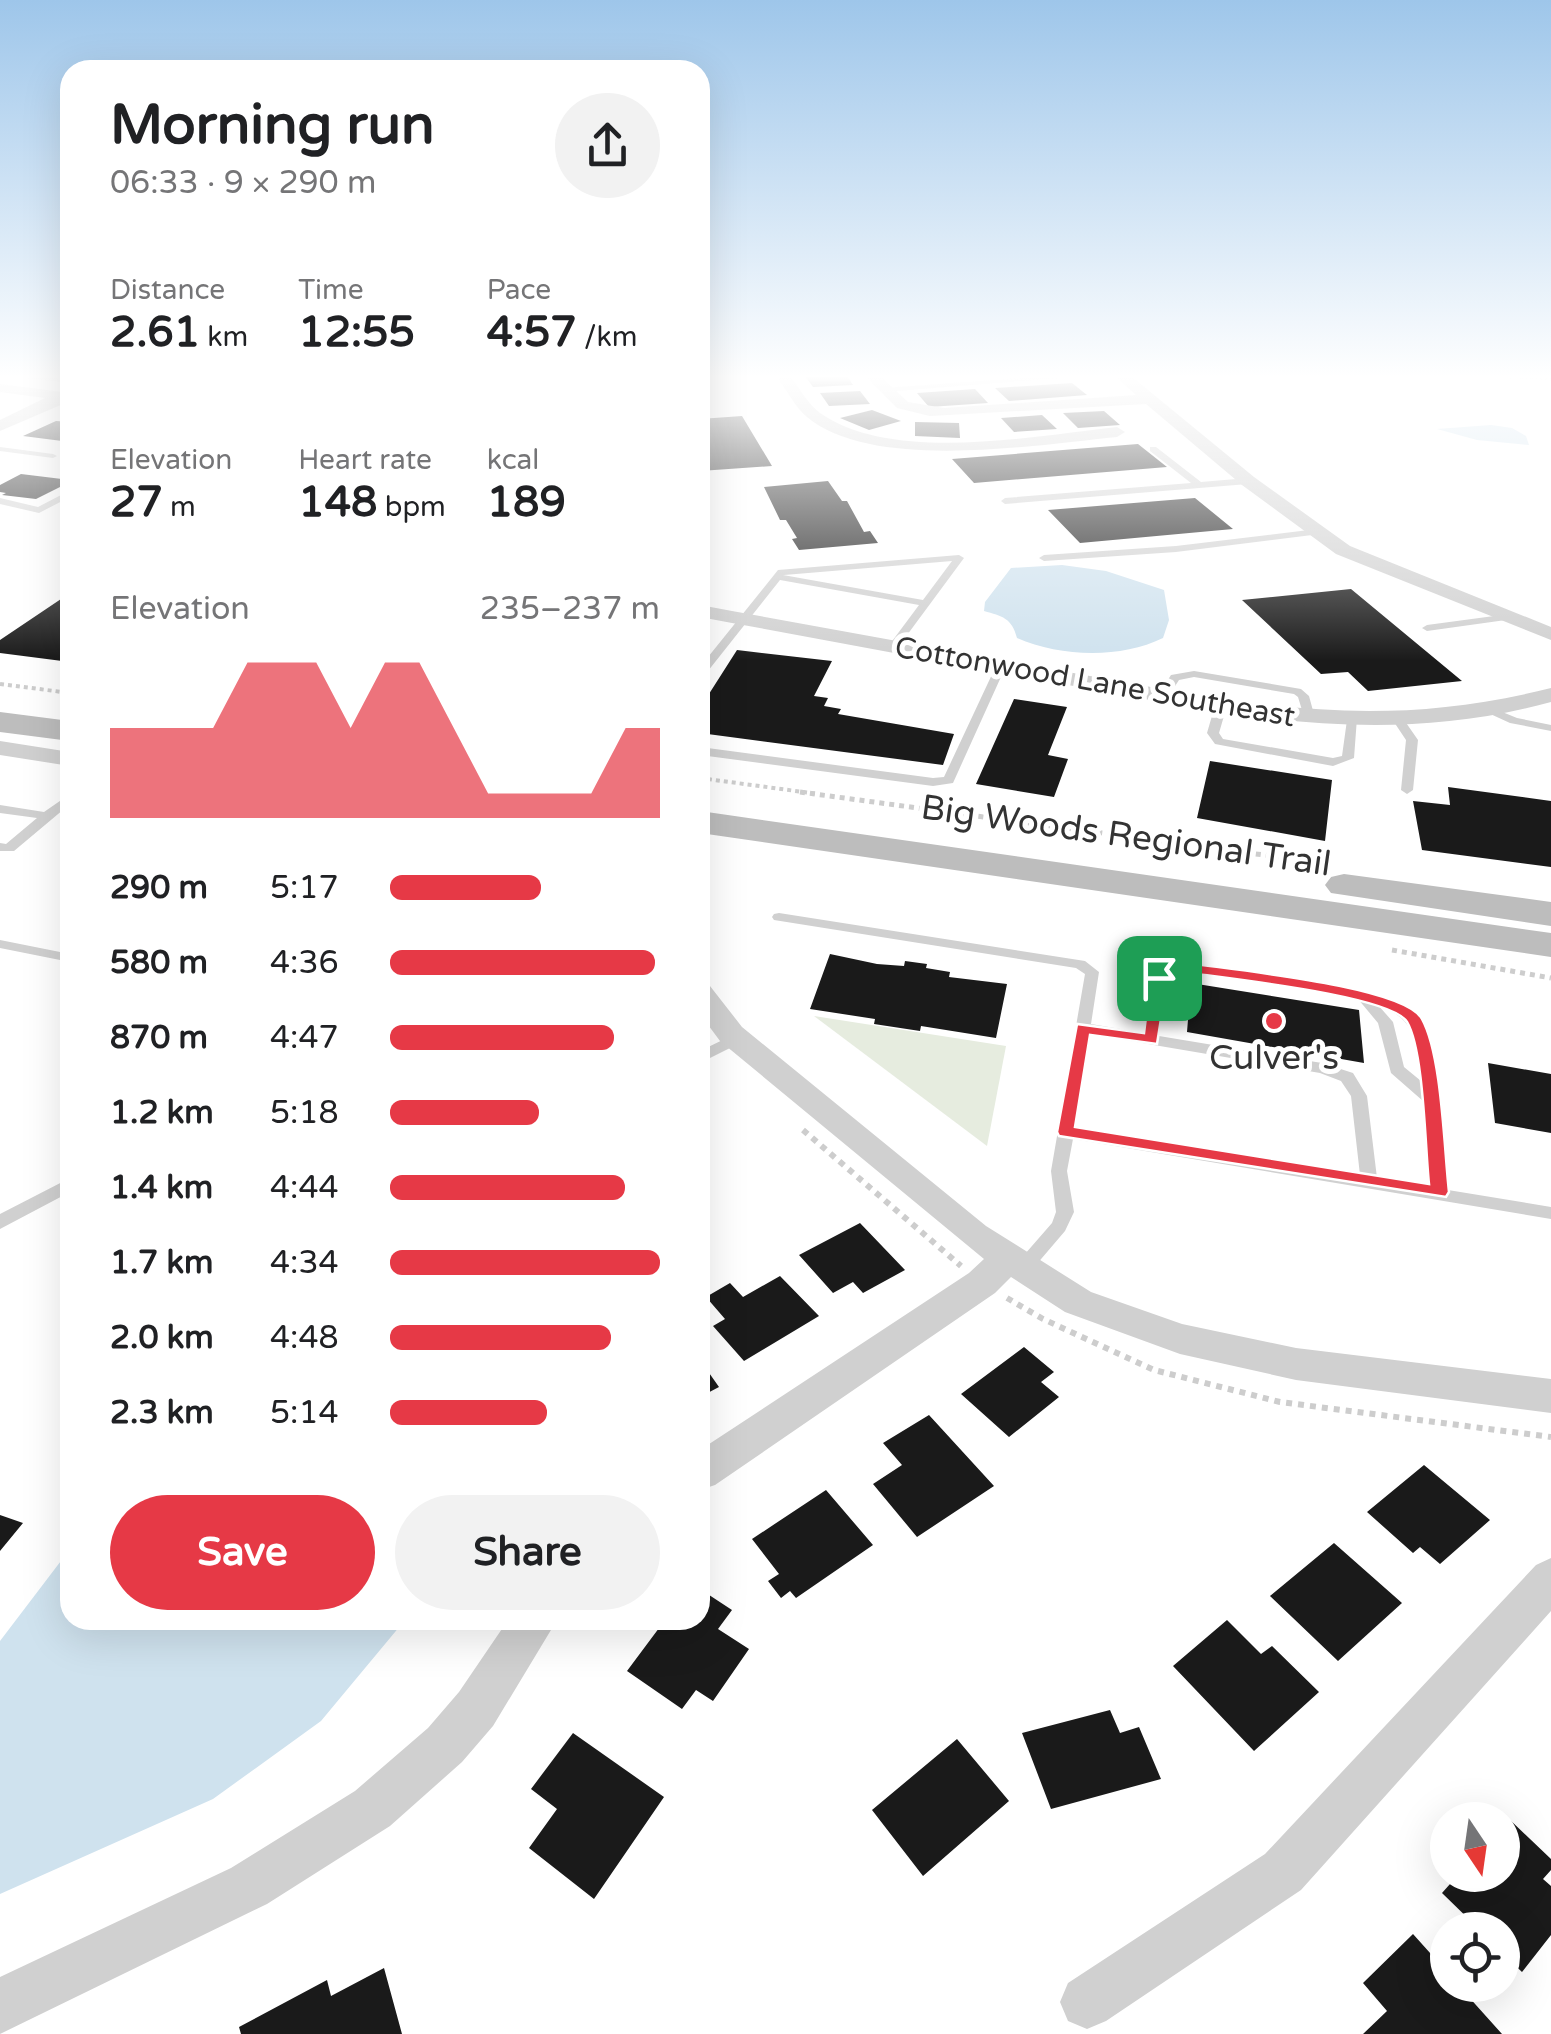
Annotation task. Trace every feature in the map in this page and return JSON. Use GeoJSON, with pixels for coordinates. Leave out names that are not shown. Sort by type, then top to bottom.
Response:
{"type":"FeatureCollection","features":[{"type":"Feature","properties":{"kind":"main road"},"geometry":{"type":"LineString","coordinates":[[0,699],[60,708]]}},
{"type":"Feature","properties":{"kind":"main road"},"geometry":{"type":"LineString","coordinates":[[0,722],[60,731]]}},
{"type":"Feature","properties":{"kind":"main road"},"geometry":{"type":"LineString","coordinates":[[710,796],[1551,914]]}},
{"type":"Feature","properties":{"kind":"main road"},"geometry":{"type":"LineString","coordinates":[[710,823],[1551,945]]}},
{"type":"Feature","properties":{"kind":"street"},"geometry":{"type":"LineString","coordinates":[[1236,471],[1317,532],[1370,562],[1551,634]]}},
{"type":"Feature","properties":{"kind":"street","name":"Cottonwood Lane Southeast"},"geometry":{"type":"LineString","coordinates":[[710,613],[1220,709],[1309,718],[1398,719],[1490,710],[1551,694]]}},
{"type":"Feature","properties":{"kind":"street"},"geometry":{"type":"LineString","coordinates":[[0,748],[60,757]]}},
{"type":"Feature","properties":{"kind":"street"},"geometry":{"type":"LineString","coordinates":[[710,1010],[737,1038],[974,1234],[1078,1302],[1180,1339],[1296,1364],[1551,1396]]}},
{"type":"Feature","properties":{"kind":"street"},"geometry":{"type":"LineString","coordinates":[[710,1465],[1016,1262]]}},
{"type":"Feature","properties":{"kind":"street"},"geometry":{"type":"LineString","coordinates":[[1086,2002],[1283,1872],[1551,1579]]}},
{"type":"Feature","properties":{"kind":"street"},"geometry":{"type":"LineString","coordinates":[[0,2008],[31,1986],[163,1930],[307,1855],[404,1782],[474,1711],[528,1630]]}},
{"type":"Feature","properties":{"kind":"lane"},"geometry":{"type":"LineString","coordinates":[[1180,471],[1199,486]]}},
{"type":"Feature","properties":{"kind":"lane"},"geometry":{"type":"LineString","coordinates":[[1005,501],[1248,481]]}},
{"type":"Feature","properties":{"kind":"lane"},"geometry":{"type":"LineString","coordinates":[[0,501],[39,510],[60,499]]}},
{"type":"Feature","properties":{"kind":"lane"},"geometry":{"type":"LineString","coordinates":[[1044,558],[1176,549],[1317,532]]}},
{"type":"Feature","properties":{"kind":"lane"},"geometry":{"type":"LineString","coordinates":[[710,661],[781,572],[959,558],[892,648]]}},
{"type":"Feature","properties":{"kind":"lane"},"geometry":{"type":"LineString","coordinates":[[776,577],[926,603]]}},
{"type":"Feature","properties":{"kind":"lane"},"geometry":{"type":"LineString","coordinates":[[1427,628],[1509,617]]}},
{"type":"Feature","properties":{"kind":"lane"},"geometry":{"type":"LineString","coordinates":[[710,752],[933,782],[948,780],[1000,668]]}},
{"type":"Feature","properties":{"kind":"lane"},"geometry":{"type":"LineString","coordinates":[[1162,698],[1175,676],[1194,674],[1297,691],[1304,696],[1309,718]]}},
{"type":"Feature","properties":{"kind":"lane"},"geometry":{"type":"LineString","coordinates":[[1220,709],[1214,733],[1218,742],[1333,762],[1348,758],[1353,720]]}},
{"type":"Feature","properties":{"kind":"lane"},"geometry":{"type":"LineString","coordinates":[[1490,710],[1514,721],[1551,728]]}},
{"type":"Feature","properties":{"kind":"lane"},"geometry":{"type":"LineString","coordinates":[[1398,719],[1412,740],[1407,790]]}},
{"type":"Feature","properties":{"kind":"lane"},"geometry":{"type":"LineString","coordinates":[[3,851],[60,806]]}},
{"type":"Feature","properties":{"kind":"lane"},"geometry":{"type":"LineString","coordinates":[[0,809],[47,816]]}},
{"type":"Feature","properties":{"kind":"lane"},"geometry":{"type":"LineString","coordinates":[[778,917],[1080,964],[1092,972],[1059,1171],[1065,1212],[1059,1226],[1016,1262]]}},
{"type":"Feature","properties":{"kind":"lane"},"geometry":{"type":"LineString","coordinates":[[0,944],[60,956]]}},
{"type":"Feature","properties":{"kind":"lane"},"geometry":{"type":"LineString","coordinates":[[1151,1040],[1159,978],[1181,967],[1395,1004],[1414,1018],[1423,1048],[1440,1192]]}},
{"type":"Feature","properties":{"kind":"lane"},"geometry":{"type":"LineString","coordinates":[[1359,995],[1378,1010],[1397,1069],[1429,1097]]}},
{"type":"Feature","properties":{"kind":"lane"},"geometry":{"type":"LineString","coordinates":[[1083,1028],[1322,1068],[1347,1076],[1359,1096],[1370,1181]]}},
{"type":"Feature","properties":{"kind":"lane"},"geometry":{"type":"LineString","coordinates":[[710,1053],[737,1038]]}},
{"type":"Feature","properties":{"kind":"lane"},"geometry":{"type":"LineString","coordinates":[[1066,1132],[1551,1213]]}},
{"type":"Feature","properties":{"kind":"lane"},"geometry":{"type":"LineString","coordinates":[[0,1222],[60,1189]]}},
{"type":"Feature","properties":{"kind":"path"},"geometry":{"type":"LineString","coordinates":[[0,684],[60,692]]}},
{"type":"Feature","properties":{"kind":"path","name":"Big Woods Regional Trail"},"geometry":{"type":"LineString","coordinates":[[710,779],[1333,865]]}},
{"type":"Feature","properties":{"kind":"shaded area"},"geometry":{"type":"Polygon","coordinates":[[[814,1016],[1006,1046],[987,1146],[814,1016]]]}},
{"type":"Feature","properties":{"kind":"water"},"geometry":{"type":"Polygon","coordinates":[[[1062,565],[1106,571],[1164,590],[1169,620],[1163,638],[1128,650],[1071,652],[1017,638],[1005,619],[984,611],[985,602],[1011,568],[1062,565]]]}},
{"type":"Feature","properties":{"kind":"water"},"geometry":{"type":"Polygon","coordinates":[[[60,1562],[60,1630],[397,1630],[321,1721],[213,1799],[0,1894],[0,1641],[60,1562]]]}},
{"type":"Feature","properties":{"kind":"building"},"geometry":{"type":"Polygon","coordinates":[[[963,471],[1120,471],[974,483],[963,471]]]}},
{"type":"Feature","properties":{"kind":"building"},"geometry":{"type":"Polygon","coordinates":[[[21,474],[60,479],[60,487],[36,499],[2,495],[6,493],[0,492],[0,485],[21,474]]]}},
{"type":"Feature","properties":{"kind":"building"},"geometry":{"type":"Polygon","coordinates":[[[828,481],[842,501],[847,501],[864,532],[870,531],[878,543],[799,550],[792,539],[797,538],[786,520],[780,520],[764,487],[828,481]]]}},
{"type":"Feature","properties":{"kind":"building"},"geometry":{"type":"Polygon","coordinates":[[[1195,498],[1233,529],[1080,543],[1048,510],[1195,498]]]}},
{"type":"Feature","properties":{"kind":"building"},"geometry":{"type":"Polygon","coordinates":[[[1351,589],[1462,681],[1368,691],[1348,672],[1321,674],[1242,600],[1351,589]]]}},
{"type":"Feature","properties":{"kind":"building"},"geometry":{"type":"Polygon","coordinates":[[[60,600],[60,661],[0,653],[0,640],[60,600]]]}},
{"type":"Feature","properties":{"kind":"building"},"geometry":{"type":"Polygon","coordinates":[[[737,650],[832,661],[814,696],[828,698],[824,706],[841,709],[838,714],[954,734],[943,765],[710,734],[710,692],[737,650]]]}},
{"type":"Feature","properties":{"kind":"building"},"geometry":{"type":"Polygon","coordinates":[[[1014,699],[1067,707],[1048,755],[1068,759],[1054,797],[976,784],[1014,699]]]}},
{"type":"Feature","properties":{"kind":"building"},"geometry":{"type":"Polygon","coordinates":[[[1210,761],[1332,780],[1325,841],[1197,818],[1210,761]]]}},
{"type":"Feature","properties":{"kind":"building"},"geometry":{"type":"Polygon","coordinates":[[[1448,787],[1551,801],[1551,867],[1422,850],[1413,801],[1450,805],[1448,787]]]}},
{"type":"Feature","properties":{"kind":"building"},"geometry":{"type":"Polygon","coordinates":[[[830,954],[877,964],[927,964],[926,968],[950,972],[949,977],[1007,984],[996,1038],[921,1026],[920,1031],[874,1024],[875,1019],[810,1009],[830,954]]]}},
{"type":"Feature","properties":{"kind":"building","name":"Culver's"},"geometry":{"type":"Polygon","coordinates":[[[1191,983],[1359,1010],[1364,1063],[1187,1032],[1191,983]]]}},
{"type":"Feature","properties":{"kind":"building"},"geometry":{"type":"Polygon","coordinates":[[[1488,1063],[1551,1074],[1551,1133],[1495,1123],[1488,1063]]]}},
{"type":"Feature","properties":{"kind":"building"},"geometry":{"type":"Polygon","coordinates":[[[860,1223],[905,1270],[863,1293],[853,1282],[833,1293],[799,1255],[860,1223]]]}},
{"type":"Feature","properties":{"kind":"building"},"geometry":{"type":"Polygon","coordinates":[[[780,1276],[819,1316],[744,1361],[713,1326],[725,1319],[710,1302],[710,1295],[730,1283],[743,1297],[780,1276]]]}},
{"type":"Feature","properties":{"kind":"building"},"geometry":{"type":"Polygon","coordinates":[[[1024,1347],[1054,1372],[1041,1382],[1059,1397],[1009,1437],[961,1394],[1024,1347]]]}},
{"type":"Feature","properties":{"kind":"building"},"geometry":{"type":"Polygon","coordinates":[[[710,1374],[719,1387],[710,1392],[710,1374]]]}},
{"type":"Feature","properties":{"kind":"building"},"geometry":{"type":"Polygon","coordinates":[[[929,1415],[994,1486],[917,1537],[873,1484],[902,1465],[883,1443],[929,1415]]]}},
{"type":"Feature","properties":{"kind":"building"},"geometry":{"type":"Polygon","coordinates":[[[1424,1465],[1490,1520],[1440,1564],[1420,1547],[1413,1553],[1367,1512],[1424,1465]]]}},
{"type":"Feature","properties":{"kind":"building"},"geometry":{"type":"Polygon","coordinates":[[[826,1490],[873,1545],[796,1598],[790,1591],[781,1598],[768,1581],[779,1574],[752,1539],[826,1490]]]}},
{"type":"Feature","properties":{"kind":"building"},"geometry":{"type":"Polygon","coordinates":[[[0,1515],[23,1523],[0,1551],[0,1515]]]}},
{"type":"Feature","properties":{"kind":"building"},"geometry":{"type":"Polygon","coordinates":[[[1334,1543],[1402,1603],[1338,1661],[1270,1596],[1334,1543]]]}},
{"type":"Feature","properties":{"kind":"building"},"geometry":{"type":"Polygon","coordinates":[[[710,1596],[732,1610],[718,1629],[749,1649],[713,1701],[696,1690],[682,1709],[627,1671],[658,1630],[710,1630],[710,1596]]]}},
{"type":"Feature","properties":{"kind":"building"},"geometry":{"type":"Polygon","coordinates":[[[1227,1620],[1261,1654],[1272,1646],[1319,1692],[1254,1751],[1173,1666],[1227,1620]]]}},
{"type":"Feature","properties":{"kind":"building"},"geometry":{"type":"Polygon","coordinates":[[[1110,1710],[1120,1733],[1139,1727],[1161,1779],[1051,1809],[1022,1733],[1110,1710]]]}},
{"type":"Feature","properties":{"kind":"building"},"geometry":{"type":"Polygon","coordinates":[[[573,1733],[664,1797],[594,1899],[529,1848],[557,1809],[531,1789],[573,1733]]]}},
{"type":"Feature","properties":{"kind":"building"},"geometry":{"type":"Polygon","coordinates":[[[957,1739],[1009,1801],[923,1876],[872,1810],[957,1739]]]}},
{"type":"Feature","properties":{"kind":"building"},"geometry":{"type":"Polygon","coordinates":[[[1520,1829],[1551,1859],[1551,1870],[1543,1879],[1551,1886],[1551,1935],[1522,1972],[1520,1912],[1462,1912],[1442,1893],[1520,1892],[1520,1829]]]}},
{"type":"Feature","properties":{"kind":"building"},"geometry":{"type":"Polygon","coordinates":[[[1413,1934],[1430,1953],[1430,2002],[1473,2002],[1502,2034],[1363,2034],[1387,2011],[1363,1983],[1413,1934]]]}},
{"type":"Feature","properties":{"kind":"building"},"geometry":{"type":"Polygon","coordinates":[[[384,1968],[402,2034],[241,2034],[239,2027],[327,1980],[331,1996],[384,1968]]]}},
{"type":"Feature","properties":{"kind":"place","name":"Culver's"},"geometry":{"type":"Point","coordinates":[1274,1021]}},
{"type":"Feature","properties":{"kind":"route"},"geometry":{"type":"LineString","coordinates":[[1181,967],[1228,973],[1350,993],[1395,1004],[1414,1018],[1423,1048],[1440,1192],[1066,1132],[1083,1028],[1151,1040],[1159,978],[1181,967]]}}]}
